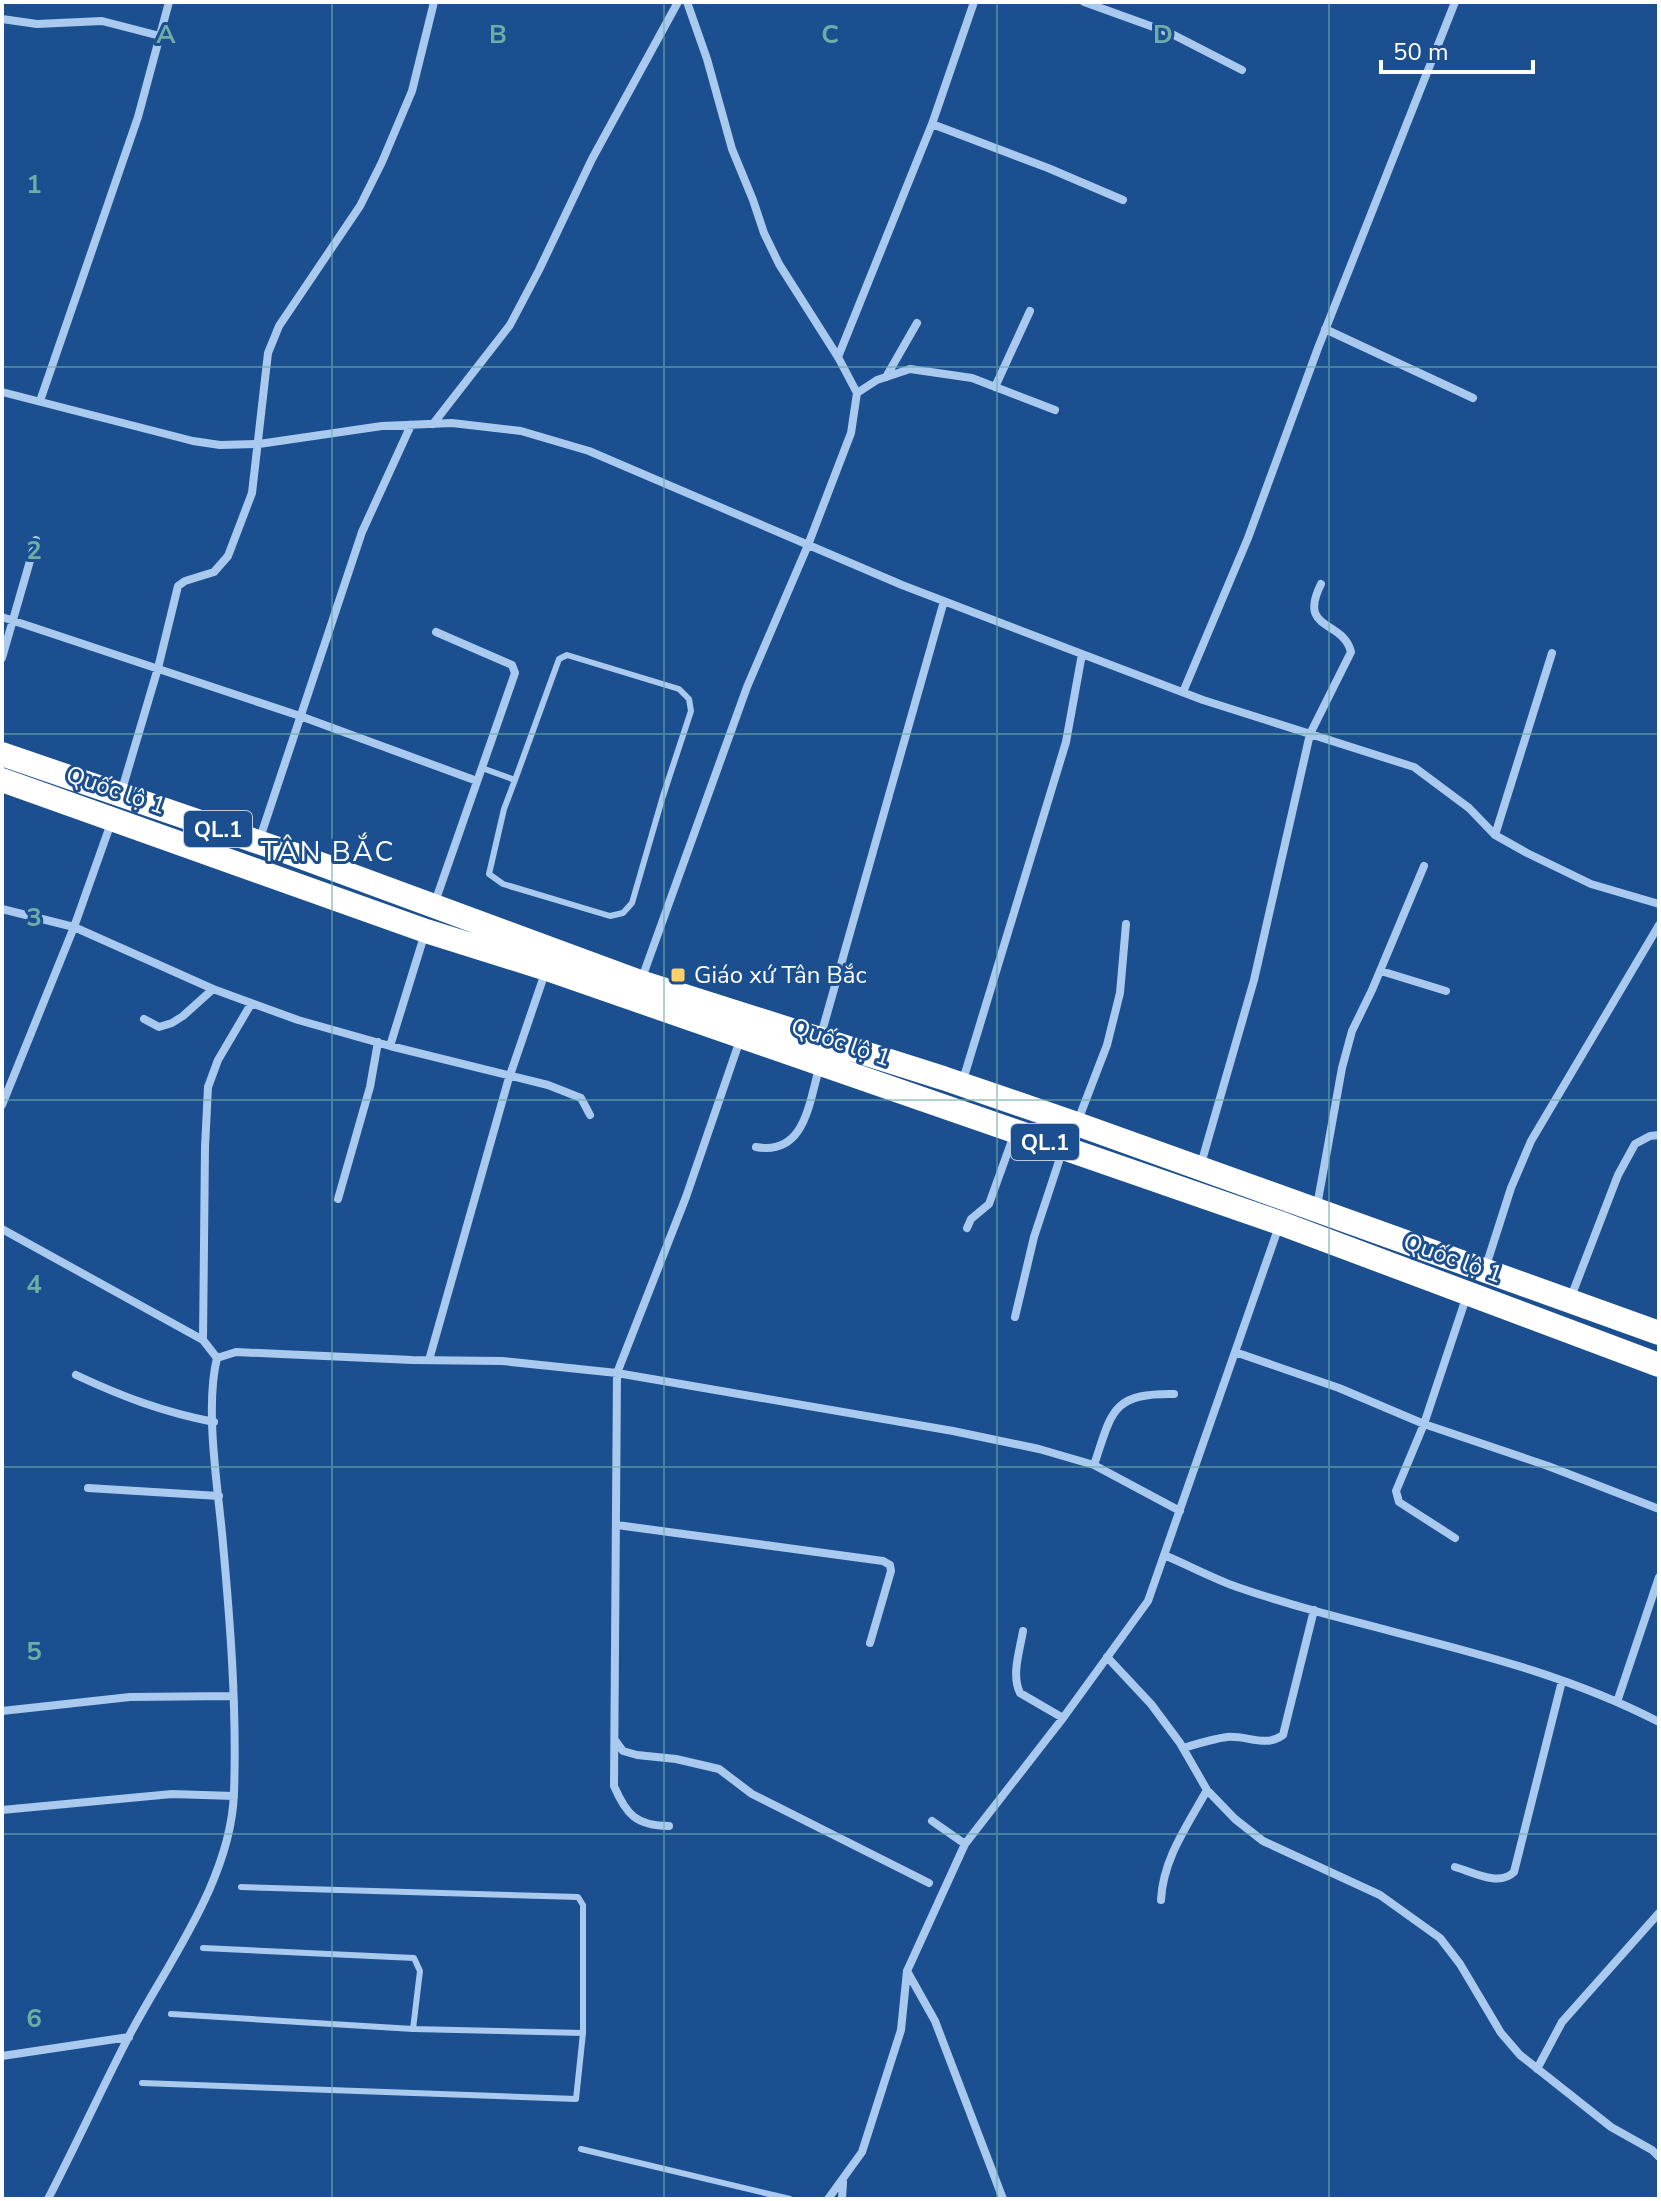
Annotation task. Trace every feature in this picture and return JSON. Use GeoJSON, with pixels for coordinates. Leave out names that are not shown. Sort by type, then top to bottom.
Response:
{"type":"FeatureCollection","features":[{"type":"Feature","properties":{"kind":"highway","name":"Quốc lộ 1"},"geometry":{"type":"LineString","coordinates":[[2,754],[258,842],[640,982],[1077,1124],[1659,1333]]}},
{"type":"Feature","properties":{"kind":"highway","name":"Quốc lộ 1"},"geometry":{"type":"LineString","coordinates":[[2,780],[426,931],[547,969],[1280,1223],[1659,1365]]}},
{"type":"Feature","properties":{"kind":"street"},"geometry":{"type":"LineString","coordinates":[[40,401],[138,117],[169,2]]}},
{"type":"Feature","properties":{"kind":"street"},"geometry":{"type":"LineString","coordinates":[[120,795],[158,668],[178,586],[214,572],[228,556],[252,493],[268,353],[279,326],[360,206],[382,162],[412,91],[434,2]]}},
{"type":"Feature","properties":{"kind":"street"},"geometry":{"type":"LineString","coordinates":[[433,424],[510,325],[592,159],[678,2]]}},
{"type":"Feature","properties":{"kind":"street"},"geometry":{"type":"LineString","coordinates":[[640,982],[747,687],[808,545],[851,433],[857,393],[779,264],[764,233],[732,149],[707,59],[687,2]]}},
{"type":"Feature","properties":{"kind":"street"},"geometry":{"type":"LineString","coordinates":[[838,357],[932,124],[974,2]]}},
{"type":"Feature","properties":{"kind":"street"},"geometry":{"type":"LineString","coordinates":[[1084,2],[1170,33],[1242,70]]}},
{"type":"Feature","properties":{"kind":"street"},"geometry":{"type":"LineString","coordinates":[[1183,692],[1248,538],[1325,329],[1455,2]]}},
{"type":"Feature","properties":{"kind":"street"},"geometry":{"type":"LineString","coordinates":[[2,19],[37,24],[102,21],[160,36]]}},
{"type":"Feature","properties":{"kind":"street"},"geometry":{"type":"LineString","coordinates":[[932,124],[1123,200]]}},
{"type":"Feature","properties":{"kind":"street"},"geometry":{"type":"LineString","coordinates":[[995,387],[1030,311]]}},
{"type":"Feature","properties":{"kind":"street"},"geometry":{"type":"LineString","coordinates":[[886,377],[917,323]]}},
{"type":"Feature","properties":{"kind":"street"},"geometry":{"type":"LineString","coordinates":[[1325,329],[1473,398]]}},
{"type":"Feature","properties":{"kind":"street"},"geometry":{"type":"LineString","coordinates":[[857,393],[886,377],[910,369],[972,378],[1055,410]]}},
{"type":"Feature","properties":{"kind":"street"},"geometry":{"type":"LineString","coordinates":[[2,392],[193,441],[220,445],[259,444],[382,426],[452,423],[521,431],[589,451],[808,545],[1082,654],[1183,692],[1414,767],[1469,808],[1495,835],[1591,884],[1659,904]]}},
{"type":"Feature","properties":{"kind":"street"},"geometry":{"type":"LineString","coordinates":[[258,842],[362,532],[411,425]]}},
{"type":"Feature","properties":{"kind":"street"},"geometry":{"type":"LineString","coordinates":[[2,658],[36,540]]}},
{"type":"Feature","properties":{"kind":"street"},"geometry":{"type":"LineString","coordinates":[[1200,1169],[1254,980],[1310,734],[1351,652],[1346,640],[1321,623],[1314,613],[1313,600],[1321,584]]}},
{"type":"Feature","properties":{"kind":"street"},"geometry":{"type":"LineString","coordinates":[[820,1039],[944,601]]}},
{"type":"Feature","properties":{"kind":"street"},"geometry":{"type":"LineString","coordinates":[[2,617],[300,716],[477,781]]}},
{"type":"Feature","properties":{"kind":"street"},"geometry":{"type":"LineString","coordinates":[[434,907],[515,668],[436,632]]}},
{"type":"Feature","properties":{"kind":"street"},"geometry":{"type":"LineString","coordinates":[[1495,835],[1552,653]]}},
{"type":"Feature","properties":{"kind":"street"},"geometry":{"type":"LineString","coordinates":[[962,1085],[1066,742],[1082,654]]}},
{"type":"Feature","properties":{"kind":"street"},"geometry":{"type":"LineString","coordinates":[[2,1105],[74,927],[113,819]]}},
{"type":"Feature","properties":{"kind":"street"},"geometry":{"type":"LineString","coordinates":[[1316,1210],[1342,1068],[1352,1031],[1381,971],[1424,866]]}},
{"type":"Feature","properties":{"kind":"street"},"geometry":{"type":"LineString","coordinates":[[2,909],[74,927],[213,989],[298,1020],[548,1085],[581,1098],[590,1115]]}},
{"type":"Feature","properties":{"kind":"street"},"geometry":{"type":"LineString","coordinates":[[1077,1124],[1107,1045],[1120,993],[1126,924]]}},
{"type":"Feature","properties":{"kind":"street"},"geometry":{"type":"LineString","coordinates":[[1484,1272],[1511,1188],[1531,1141],[1659,925]]}},
{"type":"Feature","properties":{"kind":"street"},"geometry":{"type":"LineString","coordinates":[[390,1046],[426,931]]}},
{"type":"Feature","properties":{"kind":"street"},"geometry":{"type":"LineString","coordinates":[[429,1360],[509,1076],[547,969]]}},
{"type":"Feature","properties":{"kind":"street"},"geometry":{"type":"LineString","coordinates":[[1381,971],[1446,991]]}},
{"type":"Feature","properties":{"kind":"street"},"geometry":{"type":"LineString","coordinates":[[144,1019],[159,1027],[172,1023],[213,989]]}},
{"type":"Feature","properties":{"kind":"street"},"geometry":{"type":"LineString","coordinates":[[203,1340],[208,1087],[218,1060],[251,1004]]}},
{"type":"Feature","properties":{"kind":"street"},"geometry":{"type":"LineString","coordinates":[[669,1826],[654,1826],[624,1809],[614,1786],[617,1373],[686,1197],[741,1036]]}},
{"type":"Feature","properties":{"kind":"street"},"geometry":{"type":"LineString","coordinates":[[338,1199],[370,1087],[378,1042]]}},
{"type":"Feature","properties":{"kind":"street"},"geometry":{"type":"LineString","coordinates":[[756,1147],[773,1150],[789,1143],[798,1134],[821,1064]]}},
{"type":"Feature","properties":{"kind":"street"},"geometry":{"type":"LineString","coordinates":[[967,1228],[971,1219],[989,1204],[1016,1132]]}},
{"type":"Feature","properties":{"kind":"street"},"geometry":{"type":"LineString","coordinates":[[1570,1301],[1618,1175],[1635,1144],[1659,1135]]}},
{"type":"Feature","properties":{"kind":"street"},"geometry":{"type":"LineString","coordinates":[[1015,1317],[1034,1237],[1063,1148]]}},
{"type":"Feature","properties":{"kind":"street"},"geometry":{"type":"LineString","coordinates":[[828,2199],[862,2152],[882,2098],[901,2030],[907,1971],[965,1844],[1063,1718],[1148,1601],[1280,1223]]}},
{"type":"Feature","properties":{"kind":"street"},"geometry":{"type":"LineString","coordinates":[[2,1229],[203,1340],[217,1358],[213,1383],[214,1422],[232,1696],[234,1796],[227,1841],[200,1910],[129,2037],[48,2199]]}},
{"type":"Feature","properties":{"kind":"street"},"geometry":{"type":"LineString","coordinates":[[1455,1538],[1396,1498],[1398,1484],[1424,1424],[1467,1293]]}},
{"type":"Feature","properties":{"kind":"street"},"geometry":{"type":"LineString","coordinates":[[217,1358],[236,1352],[502,1361],[617,1373],[953,1431],[1039,1449],[1094,1465],[1180,1511]]}},
{"type":"Feature","properties":{"kind":"street"},"geometry":{"type":"LineString","coordinates":[[1235,1352],[1659,1509]]}},
{"type":"Feature","properties":{"kind":"street"},"geometry":{"type":"LineString","coordinates":[[76,1375],[130,1401],[214,1422]]}},
{"type":"Feature","properties":{"kind":"street"},"geometry":{"type":"LineString","coordinates":[[1094,1465],[1118,1405],[1145,1393],[1174,1394]]}},
{"type":"Feature","properties":{"kind":"street"},"geometry":{"type":"LineString","coordinates":[[88,1488],[219,1496]]}},
{"type":"Feature","properties":{"kind":"street"},"geometry":{"type":"LineString","coordinates":[[617,1525],[883,1561],[890,1565],[891,1571],[870,1643]]}},
{"type":"Feature","properties":{"kind":"street"},"geometry":{"type":"LineString","coordinates":[[1164,1555],[1234,1586],[1529,1668],[1659,1722]]}},
{"type":"Feature","properties":{"kind":"street"},"geometry":{"type":"LineString","coordinates":[[1617,1702],[1659,1577]]}},
{"type":"Feature","properties":{"kind":"street"},"geometry":{"type":"LineString","coordinates":[[1183,1748],[1226,1737],[1240,1736],[1261,1742],[1275,1741],[1283,1735],[1314,1610]]}},
{"type":"Feature","properties":{"kind":"street"},"geometry":{"type":"LineString","coordinates":[[1023,1631],[1017,1687],[1020,1693],[1063,1718]]}},
{"type":"Feature","properties":{"kind":"street"},"geometry":{"type":"LineString","coordinates":[[1107,1657],[1151,1704],[1183,1748],[1207,1790],[1235,1819],[1263,1841],[1380,1895],[1440,1938],[1460,1964],[1501,2033],[1520,2055],[1611,2127],[1659,2157]]}},
{"type":"Feature","properties":{"kind":"street"},"geometry":{"type":"LineString","coordinates":[[1455,1867],[1498,1880],[1507,1879],[1514,1872],[1562,1681]]}},
{"type":"Feature","properties":{"kind":"street"},"geometry":{"type":"LineString","coordinates":[[2,1711],[130,1697],[232,1696]]}},
{"type":"Feature","properties":{"kind":"street"},"geometry":{"type":"LineString","coordinates":[[614,1740],[623,1751],[637,1755],[676,1759],[719,1769],[752,1794],[929,1883]]}},
{"type":"Feature","properties":{"kind":"street"},"geometry":{"type":"LineString","coordinates":[[1161,1900],[1162,1878],[1169,1859],[1207,1790]]}},
{"type":"Feature","properties":{"kind":"street"},"geometry":{"type":"LineString","coordinates":[[2,1810],[172,1794],[234,1796]]}},
{"type":"Feature","properties":{"kind":"street"},"geometry":{"type":"LineString","coordinates":[[932,1821],[965,1844]]}},
{"type":"Feature","properties":{"kind":"street"},"geometry":{"type":"LineString","coordinates":[[1537,2069],[1562,2022],[1659,1913]]}},
{"type":"Feature","properties":{"kind":"street"},"geometry":{"type":"LineString","coordinates":[[907,1971],[935,2021],[1003,2199]]}},
{"type":"Feature","properties":{"kind":"street"},"geometry":{"type":"LineString","coordinates":[[2,2056],[129,2037]]}},
{"type":"Feature","properties":{"kind":"street"},"geometry":{"type":"LineString","coordinates":[[842,2199],[843,2181]]}},
{"type":"Feature","properties":{"kind":"lane"},"geometry":{"type":"LineString","coordinates":[[567,655],[679,689],[689,699],[691,711],[632,903],[623,913],[610,916],[503,884],[489,874],[504,809],[515,780],[559,659],[567,655]]}},
{"type":"Feature","properties":{"kind":"lane"},"geometry":{"type":"LineString","coordinates":[[482,768],[515,780]]}},
{"type":"Feature","properties":{"kind":"lane"},"geometry":{"type":"LineString","coordinates":[[142,2083],[576,2099],[583,2033],[583,1905],[578,1897],[241,1887]]}},
{"type":"Feature","properties":{"kind":"lane"},"geometry":{"type":"LineString","coordinates":[[203,1948],[414,1958],[420,1971],[413,2029]]}},
{"type":"Feature","properties":{"kind":"lane"},"geometry":{"type":"LineString","coordinates":[[171,2014],[413,2029],[583,2033]]}},
{"type":"Feature","properties":{"kind":"lane"},"geometry":{"type":"LineString","coordinates":[[581,2149],[790,2199]]}},
{"type":"Feature","properties":{"kind":"place","name":"Giáo xứ Tân Bắc"},"geometry":{"type":"Point","coordinates":[678,975]}},
{"type":"Feature","properties":{"kind":"district","name":"TÂN BẮC"},"geometry":{"type":"Point","coordinates":[328,851]}}]}
